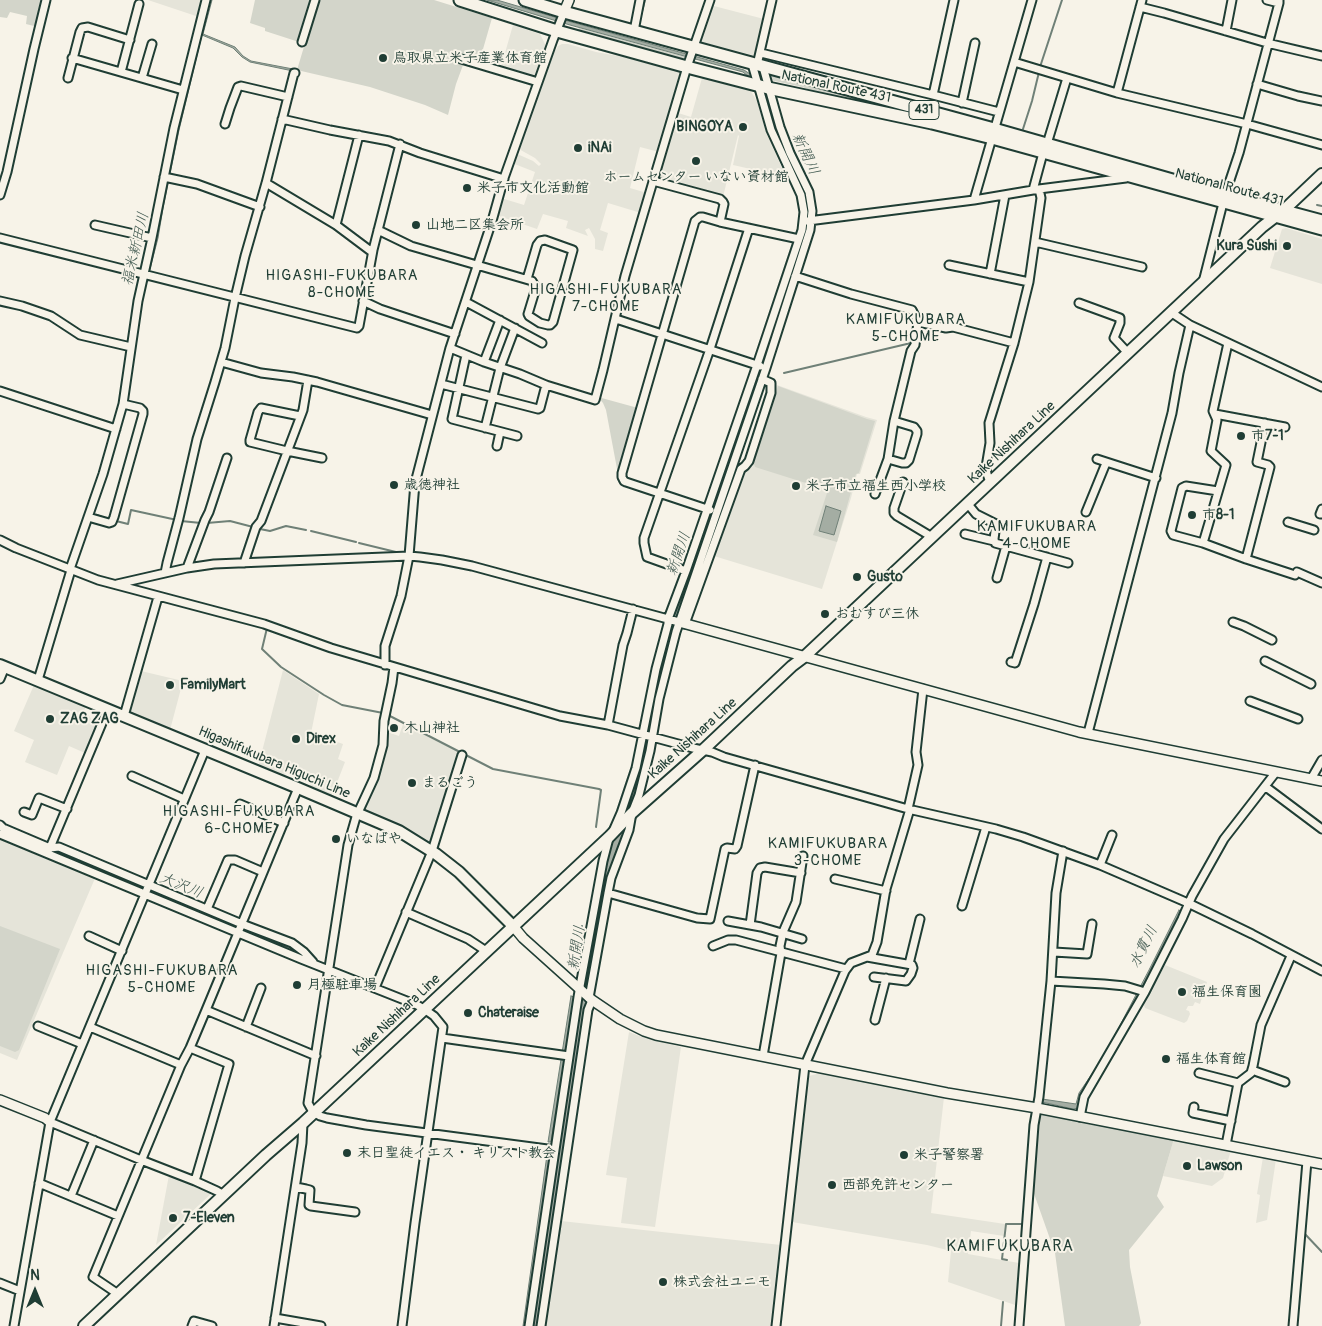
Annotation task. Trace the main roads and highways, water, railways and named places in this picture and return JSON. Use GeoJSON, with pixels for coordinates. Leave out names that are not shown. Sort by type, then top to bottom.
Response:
{"type":"FeatureCollection","features":[{"type":"Feature","properties":{"kind":"highway","name":"National Route 431"},"geometry":{"type":"LineString","coordinates":[[460,0],[688,66],[758,76],[993,133],[1224,199]]}},
{"type":"Feature","properties":{"kind":"highway","name":"National Route 431"},"geometry":{"type":"LineString","coordinates":[[525,0],[563,14],[694,48],[758,76],[932,123],[993,133]]}},
{"type":"Feature","properties":{"kind":"highway","name":"National Route 431"},"geometry":{"type":"LineString","coordinates":[[1045,148],[1132,177],[1280,213],[1322,221]]}},
{"type":"Feature","properties":{"kind":"highway","name":"National Route 431"},"geometry":{"type":"LineString","coordinates":[[1280,213],[1322,230]]}},
{"type":"Feature","properties":{"kind":"main road","name":"Kaike Nishihara Line"},"geometry":{"type":"LineString","coordinates":[[84,1326],[1322,174]]}},
{"type":"Feature","properties":{"kind":"main road","name":"Higashifukubara Higuchi Line"},"geometry":{"type":"LineString","coordinates":[[3,666],[399,831],[432,850],[459,872],[513,926]]}},
{"type":"Feature","properties":{"kind":"waterway"},"geometry":{"type":"LineString","coordinates":[[639,23],[645,0]]}},
{"type":"Feature","properties":{"kind":"waterway"},"geometry":{"type":"LineString","coordinates":[[1040,67],[1062,0]]}},
{"type":"Feature","properties":{"kind":"waterway"},"geometry":{"type":"LineString","coordinates":[[802,59],[812,62]]}},
{"type":"Feature","properties":{"kind":"waterway"},"geometry":{"type":"LineString","coordinates":[[1023,129],[1039,72]]}},
{"type":"Feature","properties":{"kind":"waterway"},"geometry":{"type":"LineString","coordinates":[[975,203],[1003,199]]}},
{"type":"Feature","properties":{"kind":"waterway"},"geometry":{"type":"LineString","coordinates":[[837,221],[966,205]]}},
{"type":"Feature","properties":{"kind":"waterway"},"geometry":{"type":"LineString","coordinates":[[1317,205],[1322,206]]}},
{"type":"Feature","properties":{"kind":"waterway"},"geometry":{"type":"LineString","coordinates":[[784,373],[911,343]]}},
{"type":"Feature","properties":{"kind":"waterway"},"geometry":{"type":"LineString","coordinates":[[116,521],[128,524],[131,510],[177,520]]}},
{"type":"Feature","properties":{"kind":"waterway"},"geometry":{"type":"LineString","coordinates":[[91,513],[108,519]]}},
{"type":"Feature","properties":{"kind":"waterway"},"geometry":{"type":"LineString","coordinates":[[181,521],[201,523]]}},
{"type":"Feature","properties":{"kind":"waterway"},"geometry":{"type":"LineString","coordinates":[[207,523],[230,521],[253,527]]}},
{"type":"Feature","properties":{"kind":"waterway"},"geometry":{"type":"LineString","coordinates":[[260,529],[270,531],[286,526],[306,530]]}},
{"type":"Feature","properties":{"kind":"waterway"},"geometry":{"type":"LineString","coordinates":[[311,531],[356,542]]}},
{"type":"Feature","properties":{"kind":"waterway"},"geometry":{"type":"LineString","coordinates":[[359,543],[400,553]]}},
{"type":"Feature","properties":{"kind":"waterway"},"geometry":{"type":"LineString","coordinates":[[267,628],[262,649],[281,667],[342,705],[383,713]]}},
{"type":"Feature","properties":{"kind":"waterway"},"geometry":{"type":"LineString","coordinates":[[388,715],[493,769],[601,790],[596,827]]}},
{"type":"Feature","properties":{"kind":"waterway","name":"新開川"},"geometry":{"type":"LineString","coordinates":[[581,936],[582,926]]}},
{"type":"Feature","properties":{"kind":"waterway"},"geometry":{"type":"LineString","coordinates":[[1007,1260],[1002,1259],[1006,1224],[1023,1224]]}},
{"type":"Feature","properties":{"kind":"waterway"},"geometry":{"type":"LineString","coordinates":[[1304,1233],[1322,1252]]}},
{"type":"Feature","properties":{"kind":"waterway"},"geometry":{"type":"LineString","coordinates":[[1001,1326],[1003,1302]]}},
{"type":"Feature","properties":{"kind":"place","name":"鳥取県立米子産業体育館"},"geometry":{"type":"Point","coordinates":[383,58]}},
{"type":"Feature","properties":{"kind":"place","name":"BINGOYA"},"geometry":{"type":"Point","coordinates":[743,127]}},
{"type":"Feature","properties":{"kind":"place","name":"iNAi"},"geometry":{"type":"Point","coordinates":[578,148]}},
{"type":"Feature","properties":{"kind":"place","name":"ホームセンター いない資材館"},"geometry":{"type":"Point","coordinates":[696,161]}},
{"type":"Feature","properties":{"kind":"place","name":"米子市文化活動館"},"geometry":{"type":"Point","coordinates":[467,188]}},
{"type":"Feature","properties":{"kind":"place","name":"山地二区集会所"},"geometry":{"type":"Point","coordinates":[416,225]}},
{"type":"Feature","properties":{"kind":"place","name":"Kura Sushi"},"geometry":{"type":"Point","coordinates":[1287,246]}},
{"type":"Feature","properties":{"kind":"place","name":"市7-1"},"geometry":{"type":"Point","coordinates":[1241,436]}},
{"type":"Feature","properties":{"kind":"place","name":"歳徳神社"},"geometry":{"type":"Point","coordinates":[394,485]}},
{"type":"Feature","properties":{"kind":"place","name":"米子市立福生西小学校"},"geometry":{"type":"Point","coordinates":[796,486]}},
{"type":"Feature","properties":{"kind":"place","name":"市8-1"},"geometry":{"type":"Point","coordinates":[1192,515]}},
{"type":"Feature","properties":{"kind":"place","name":"Gusto"},"geometry":{"type":"Point","coordinates":[857,577]}},
{"type":"Feature","properties":{"kind":"place","name":"おむすび三休"},"geometry":{"type":"Point","coordinates":[825,614]}},
{"type":"Feature","properties":{"kind":"place","name":"FamilyMart"},"geometry":{"type":"Point","coordinates":[170,685]}},
{"type":"Feature","properties":{"kind":"place","name":"ZAG ZAG"},"geometry":{"type":"Point","coordinates":[50,719]}},
{"type":"Feature","properties":{"kind":"place","name":"木山神社"},"geometry":{"type":"Point","coordinates":[394,728]}},
{"type":"Feature","properties":{"kind":"place","name":"Direx"},"geometry":{"type":"Point","coordinates":[296,739]}},
{"type":"Feature","properties":{"kind":"place","name":"まるごう"},"geometry":{"type":"Point","coordinates":[412,783]}},
{"type":"Feature","properties":{"kind":"place","name":"いなばや"},"geometry":{"type":"Point","coordinates":[336,839]}},
{"type":"Feature","properties":{"kind":"place","name":"月極駐車場"},"geometry":{"type":"Point","coordinates":[297,985]}},
{"type":"Feature","properties":{"kind":"place","name":"福生保育園"},"geometry":{"type":"Point","coordinates":[1182,992]}},
{"type":"Feature","properties":{"kind":"place","name":"Chateraise"},"geometry":{"type":"Point","coordinates":[468,1013]}},
{"type":"Feature","properties":{"kind":"place","name":"福生体育館"},"geometry":{"type":"Point","coordinates":[1166,1059]}},
{"type":"Feature","properties":{"kind":"place","name":"末日聖徒イエス・ キリスト教会"},"geometry":{"type":"Point","coordinates":[347,1153]}},
{"type":"Feature","properties":{"kind":"place","name":"米子警察署"},"geometry":{"type":"Point","coordinates":[904,1155]}},
{"type":"Feature","properties":{"kind":"place","name":"Lawson"},"geometry":{"type":"Point","coordinates":[1187,1166]}},
{"type":"Feature","properties":{"kind":"place","name":"西部免許センター"},"geometry":{"type":"Point","coordinates":[832,1185]}},
{"type":"Feature","properties":{"kind":"place","name":"7-Eleven"},"geometry":{"type":"Point","coordinates":[173,1218]}},
{"type":"Feature","properties":{"kind":"place","name":"株式会社ユニモ"},"geometry":{"type":"Point","coordinates":[663,1282]}},
{"type":"Feature","properties":{"kind":"district","name":"HIGASHI-FUKUBARA 8-CHOME"},"geometry":{"type":"Point","coordinates":[342,284]}},
{"type":"Feature","properties":{"kind":"district","name":"HIGASHI-FUKUBARA 7-CHOME"},"geometry":{"type":"Point","coordinates":[606,298]}},
{"type":"Feature","properties":{"kind":"district","name":"KAMIFUKUBARA 5-CHOME"},"geometry":{"type":"Point","coordinates":[906,328]}},
{"type":"Feature","properties":{"kind":"district","name":"KAMIFUKUBARA 4-CHOME"},"geometry":{"type":"Point","coordinates":[1037,536]}},
{"type":"Feature","properties":{"kind":"district","name":"HIGASHI-FUKUBARA 6-CHOME"},"geometry":{"type":"Point","coordinates":[239,820]}},
{"type":"Feature","properties":{"kind":"district","name":"KAMIFUKUBARA 3-CHOME"},"geometry":{"type":"Point","coordinates":[828,852]}},
{"type":"Feature","properties":{"kind":"district","name":"HIGASHI-FUKUBARA 5-CHOME"},"geometry":{"type":"Point","coordinates":[162,980]}},
{"type":"Feature","properties":{"kind":"district","name":"KAMIFUKUBARA"},"geometry":{"type":"Point","coordinates":[1010,1247]}},
{"type":"Feature","properties":{"kind":"water label","name":"福米新田川"},"geometry":{"type":"Point","coordinates":[136,249]}},
{"type":"Feature","properties":{"kind":"water label","name":"大沢川"},"geometry":{"type":"Point","coordinates":[181,886]}},
{"type":"Feature","properties":{"kind":"water label","name":"水貫川"},"geometry":{"type":"Point","coordinates":[1144,947]}}]}
